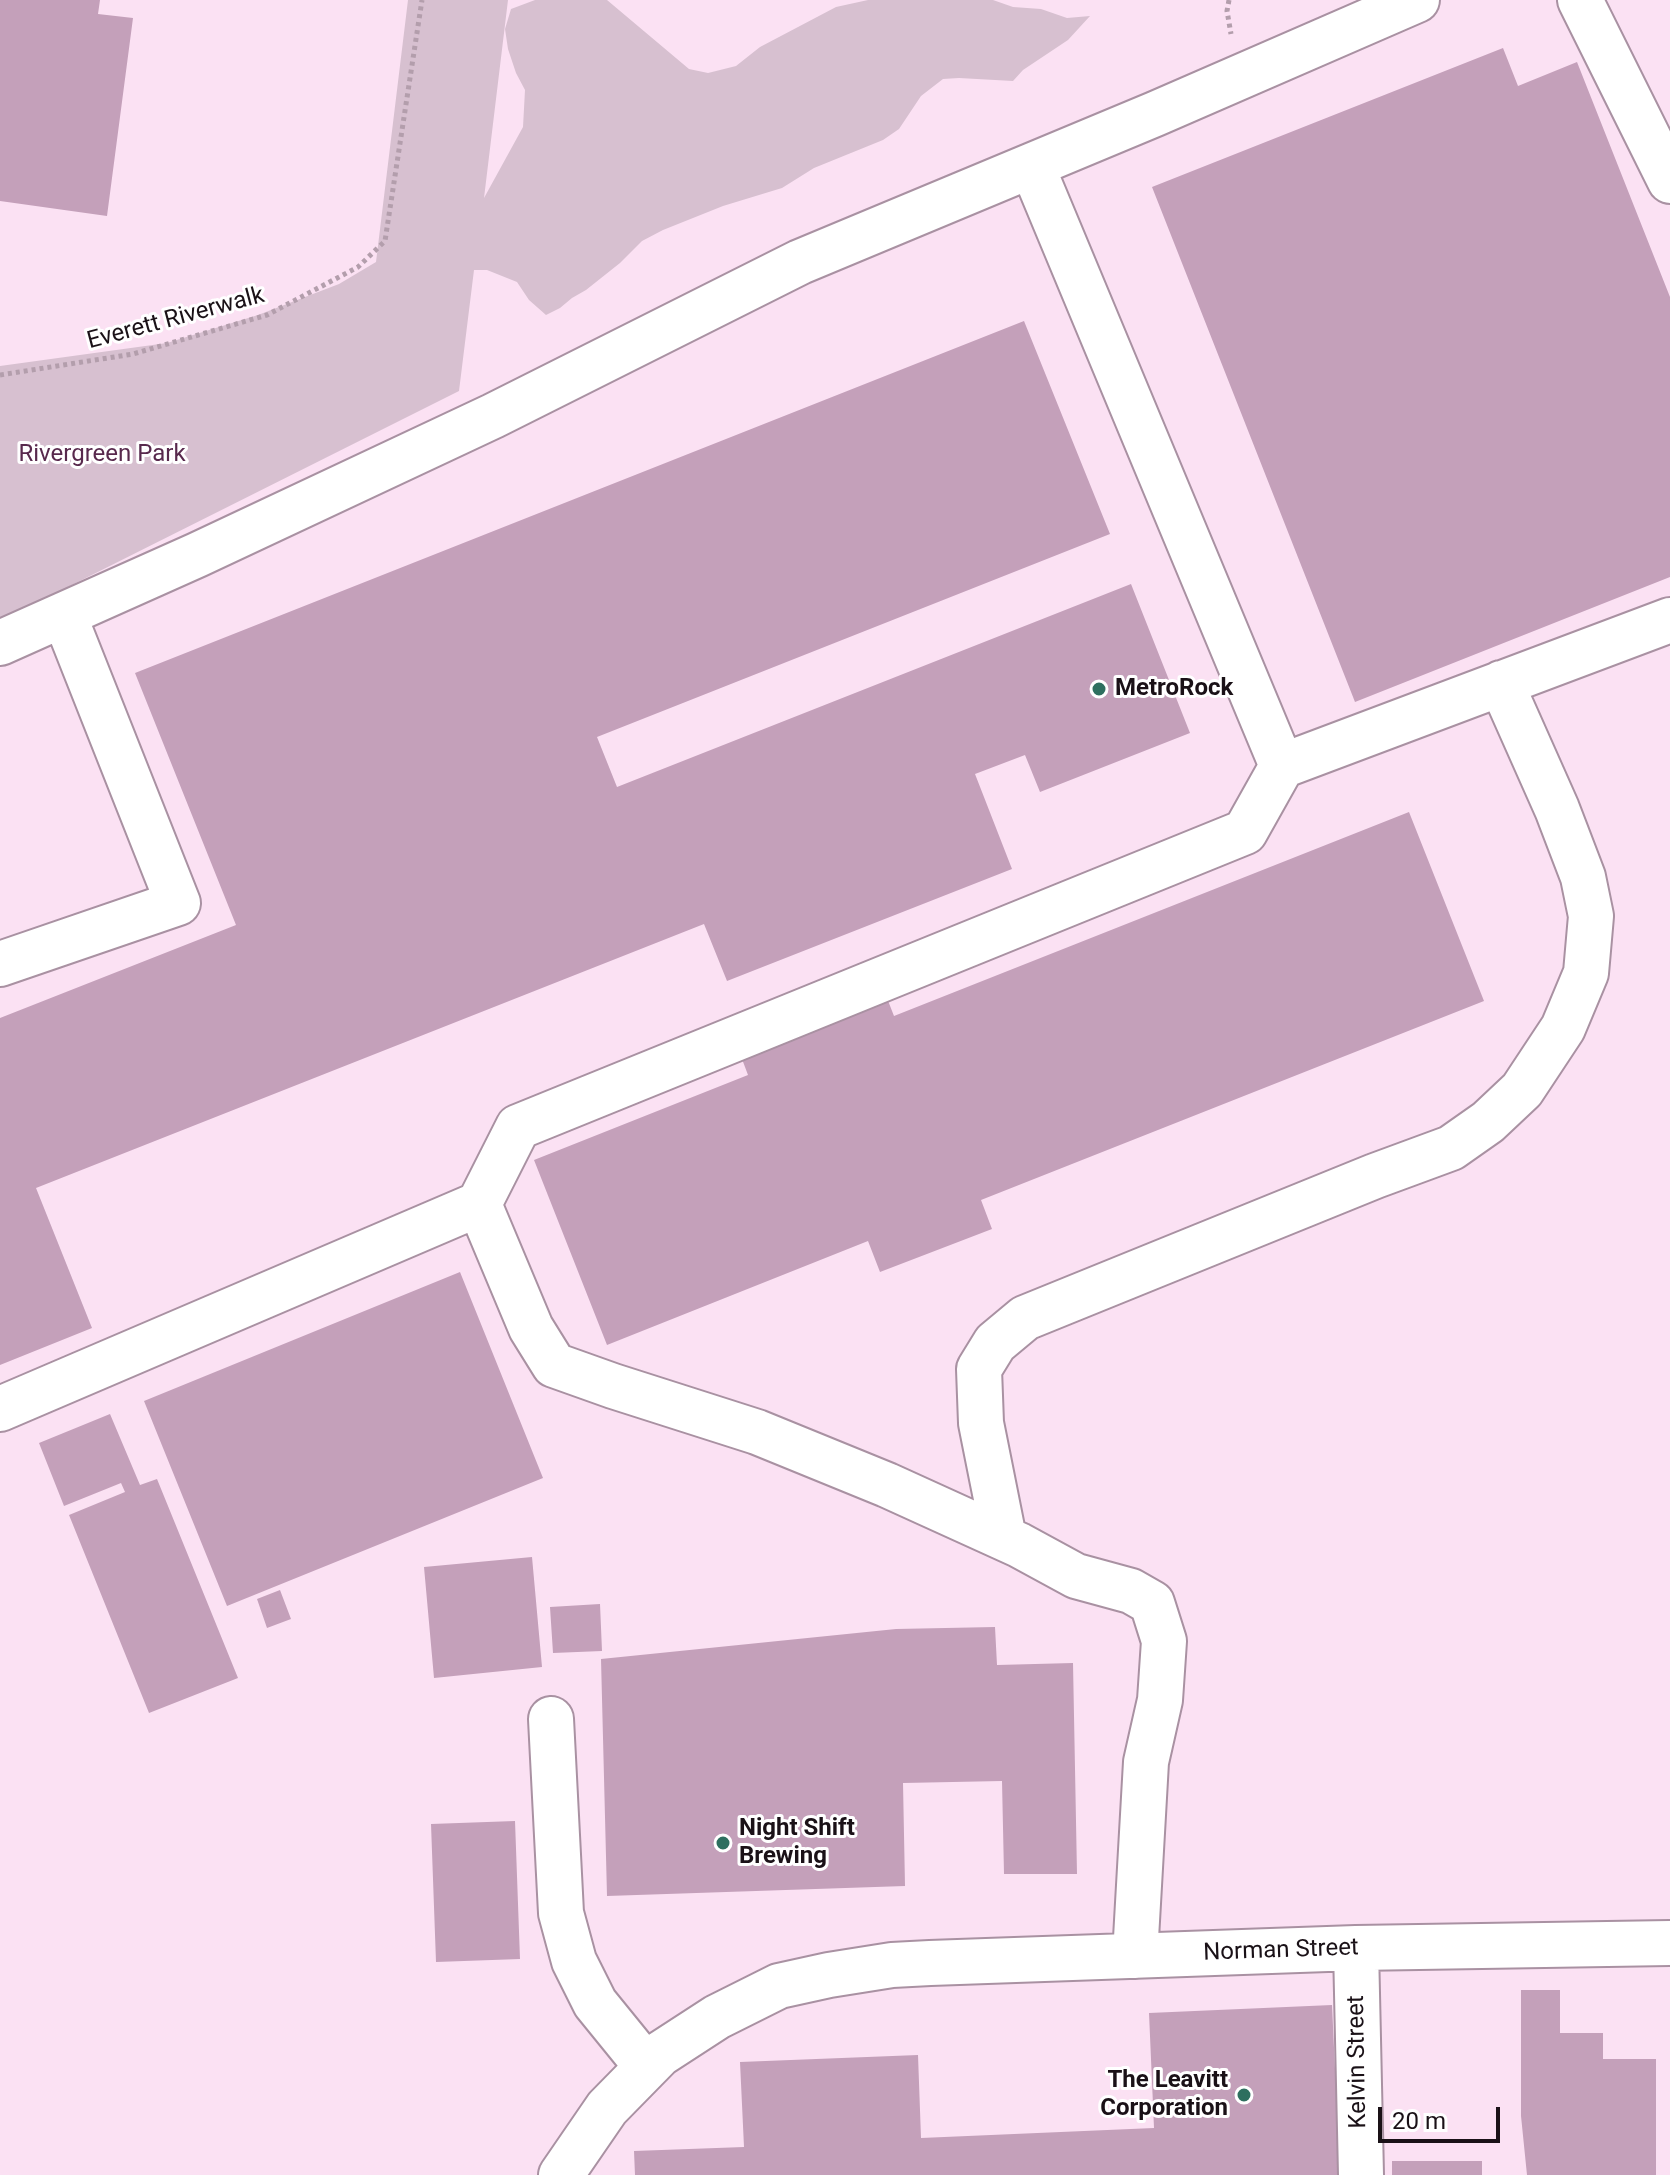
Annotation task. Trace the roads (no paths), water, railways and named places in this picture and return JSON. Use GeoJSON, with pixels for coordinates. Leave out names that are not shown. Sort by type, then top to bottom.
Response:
{"type":"FeatureCollection","features":[{"type":"Feature","properties":{"kind":"street"},"geometry":{"type":"LineString","coordinates":[[0,643],[197,555],[493,416],[800,262],[1169,108],[1417,0]]}},
{"type":"Feature","properties":{"kind":"street"},"geometry":{"type":"LineString","coordinates":[[1580,0],[1670,181]]}},
{"type":"Feature","properties":{"kind":"street"},"geometry":{"type":"LineString","coordinates":[[1032,166],[1282,766]]}},
{"type":"Feature","properties":{"kind":"street"},"geometry":{"type":"LineString","coordinates":[[0,964],[178,903],[64,615]]}},
{"type":"Feature","properties":{"kind":"street"},"geometry":{"type":"LineString","coordinates":[[0,1409],[479,1204],[518,1127],[1245,832],[1282,766],[1670,620]]}},
{"type":"Feature","properties":{"kind":"street"},"geometry":{"type":"LineString","coordinates":[[1004,1538],[981,1423],[979,1369],[995,1343],[1025,1318],[1451,1148],[1488,1122],[1522,1090],[1563,1028],[1586,973],[1591,916],[1583,877],[1557,809],[1501,683]]}},
{"type":"Feature","properties":{"kind":"street"},"geometry":{"type":"LineString","coordinates":[[479,1204],[531,1328],[554,1365],[757,1432],[887,1485],[1004,1538],[1076,1576],[1131,1591],[1152,1603],[1164,1641],[1160,1700],[1146,1762],[1135,1956]]}},
{"type":"Feature","properties":{"kind":"street"},"geometry":{"type":"LineString","coordinates":[[551,1719],[561,1913],[574,1961],[595,2003],[647,2067]]}},
{"type":"Feature","properties":{"kind":"street","name":"Norman Street"},"geometry":{"type":"LineString","coordinates":[[561,2175],[607,2108],[660,2054],[717,2017],[779,1986],[829,1975],[892,1965],[1356,1948],[1670,1943]]}},
{"type":"Feature","properties":{"kind":"street","name":"Kelvin Street"},"geometry":{"type":"LineString","coordinates":[[1356,1948],[1361,2175]]}},
{"type":"Feature","properties":{"kind":"place","name":"MetroRock"},"geometry":{"type":"Point","coordinates":[1099,689]}},
{"type":"Feature","properties":{"kind":"place","name":"Night Shift Brewing"},"geometry":{"type":"Point","coordinates":[723,1843]}},
{"type":"Feature","properties":{"kind":"place","name":"The Leavitt Corporation"},"geometry":{"type":"Point","coordinates":[1244,2095]}},
{"type":"Feature","properties":{"kind":"park label","name":"Rivergreen Park"},"geometry":{"type":"Point","coordinates":[102,455]}}]}
